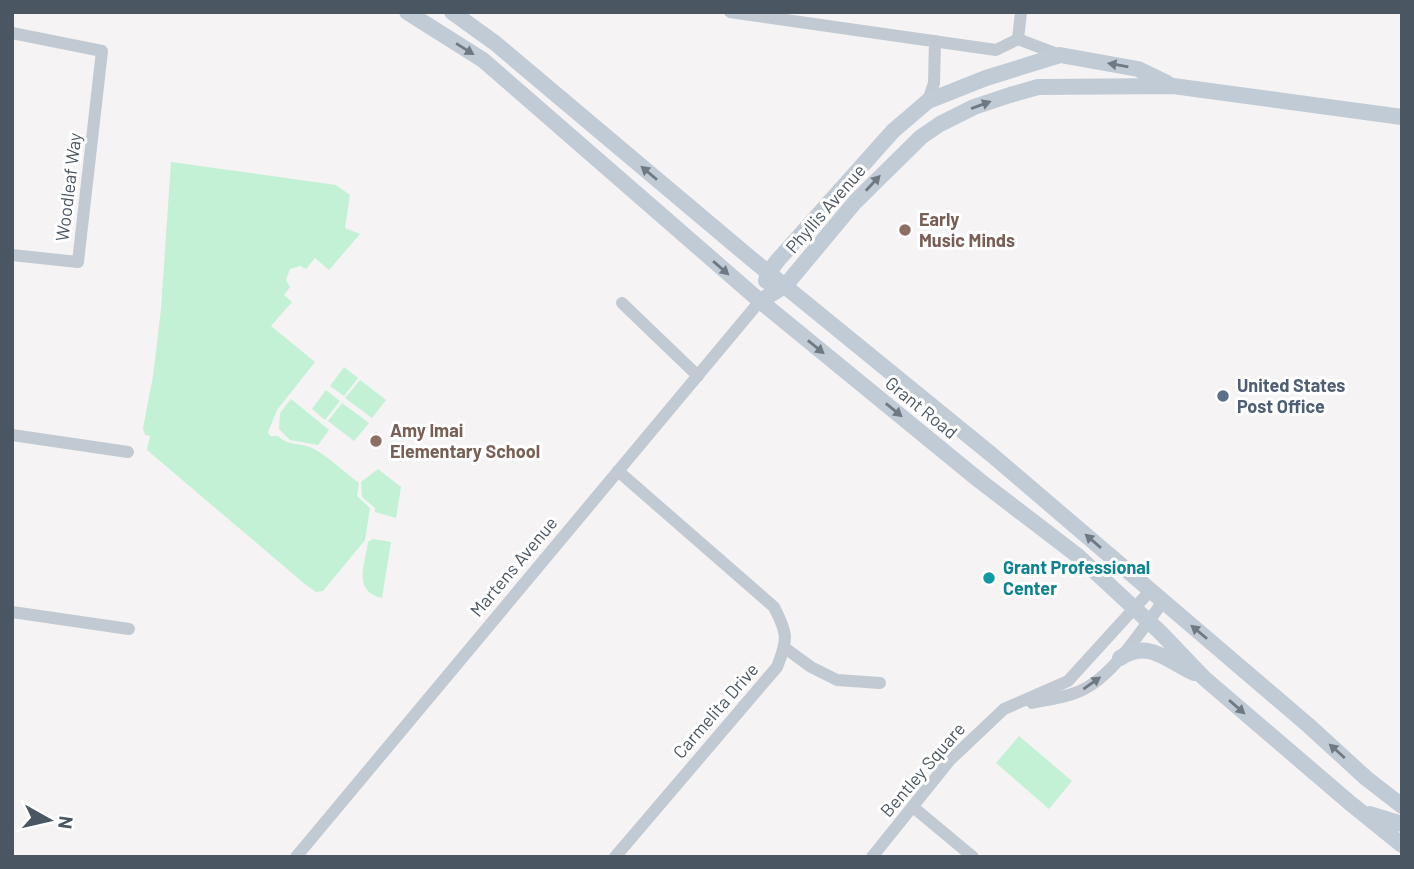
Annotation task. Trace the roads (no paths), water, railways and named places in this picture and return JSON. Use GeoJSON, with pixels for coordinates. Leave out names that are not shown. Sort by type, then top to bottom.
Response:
{"type":"FeatureCollection","features":[{"type":"Feature","properties":{"kind":"main road","name":"Grant Road"},"geometry":{"type":"LineString","coordinates":[[407,12],[482,60],[760,302],[980,481],[1078,556],[1135,608],[1204,678],[1401,844]]}},
{"type":"Feature","properties":{"kind":"main road","name":"Grant Road"},"geometry":{"type":"LineString","coordinates":[[452,12],[495,43],[768,273],[992,455],[1401,804]]}},
{"type":"Feature","properties":{"kind":"main road","name":"Phyllis Avenue"},"geometry":{"type":"LineString","coordinates":[[760,302],[768,273],[893,131],[928,101],[986,78],[1060,55],[1138,69],[1173,86]]}},
{"type":"Feature","properties":{"kind":"main road","name":"Phyllis Avenue"},"geometry":{"type":"LineString","coordinates":[[760,302],[785,286],[855,202],[921,137],[974,107],[1038,88],[1173,86],[1402,117]]}},
{"type":"Feature","properties":{"kind":"main road"},"geometry":{"type":"LineString","coordinates":[[1121,658],[1131,650],[1148,649],[1204,678]]}},
{"type":"Feature","properties":{"kind":"main road"},"geometry":{"type":"LineString","coordinates":[[1401,804],[1401,844]]}},
{"type":"Feature","properties":{"kind":"main road"},"geometry":{"type":"LineString","coordinates":[[1360,812],[1401,824]]}},
{"type":"Feature","properties":{"kind":"street"},"geometry":{"type":"LineString","coordinates":[[730,12],[996,50],[1018,39],[1060,55]]}},
{"type":"Feature","properties":{"kind":"street"},"geometry":{"type":"LineString","coordinates":[[1018,39],[1021,12]]}},
{"type":"Feature","properties":{"kind":"street","name":"Woodleaf Way"},"geometry":{"type":"LineString","coordinates":[[12,33],[102,51],[78,262],[12,254]]}},
{"type":"Feature","properties":{"kind":"street"},"geometry":{"type":"LineString","coordinates":[[928,101],[934,83],[935,41]]}},
{"type":"Feature","properties":{"kind":"street","name":"Martens Avenue"},"geometry":{"type":"LineString","coordinates":[[296,857],[760,302]]}},
{"type":"Feature","properties":{"kind":"street"},"geometry":{"type":"LineString","coordinates":[[622,303],[698,376]]}},
{"type":"Feature","properties":{"kind":"street"},"geometry":{"type":"LineString","coordinates":[[12,435],[128,452]]}},
{"type":"Feature","properties":{"kind":"street"},"geometry":{"type":"LineString","coordinates":[[618,471],[774,607],[785,628],[785,648],[811,667],[837,680],[880,683]]}},
{"type":"Feature","properties":{"kind":"street","name":"Bentley Square"},"geometry":{"type":"LineString","coordinates":[[872,857],[950,760],[1004,709],[1068,681],[1150,591]]}},
{"type":"Feature","properties":{"kind":"street"},"geometry":{"type":"LineString","coordinates":[[1004,709],[1077,693],[1099,679],[1121,658],[1163,602]]}},
{"type":"Feature","properties":{"kind":"street"},"geometry":{"type":"LineString","coordinates":[[12,612],[129,629]]}},
{"type":"Feature","properties":{"kind":"street","name":"Carmelita Drive"},"geometry":{"type":"LineString","coordinates":[[615,857],[777,667],[785,648]]}},
{"type":"Feature","properties":{"kind":"street"},"geometry":{"type":"LineString","coordinates":[[913,807],[973,857]]}},
{"type":"Feature","properties":{"kind":"place","name":"Early Music Minds"},"geometry":{"type":"Point","coordinates":[905,230]}},
{"type":"Feature","properties":{"kind":"place","name":"United States Post Office"},"geometry":{"type":"Point","coordinates":[1223,396]}},
{"type":"Feature","properties":{"kind":"place","name":"Amy Imai Elementary School"},"geometry":{"type":"Point","coordinates":[376,441]}},
{"type":"Feature","properties":{"kind":"place","name":"Grant Professional Center"},"geometry":{"type":"Point","coordinates":[989,578]}}]}
